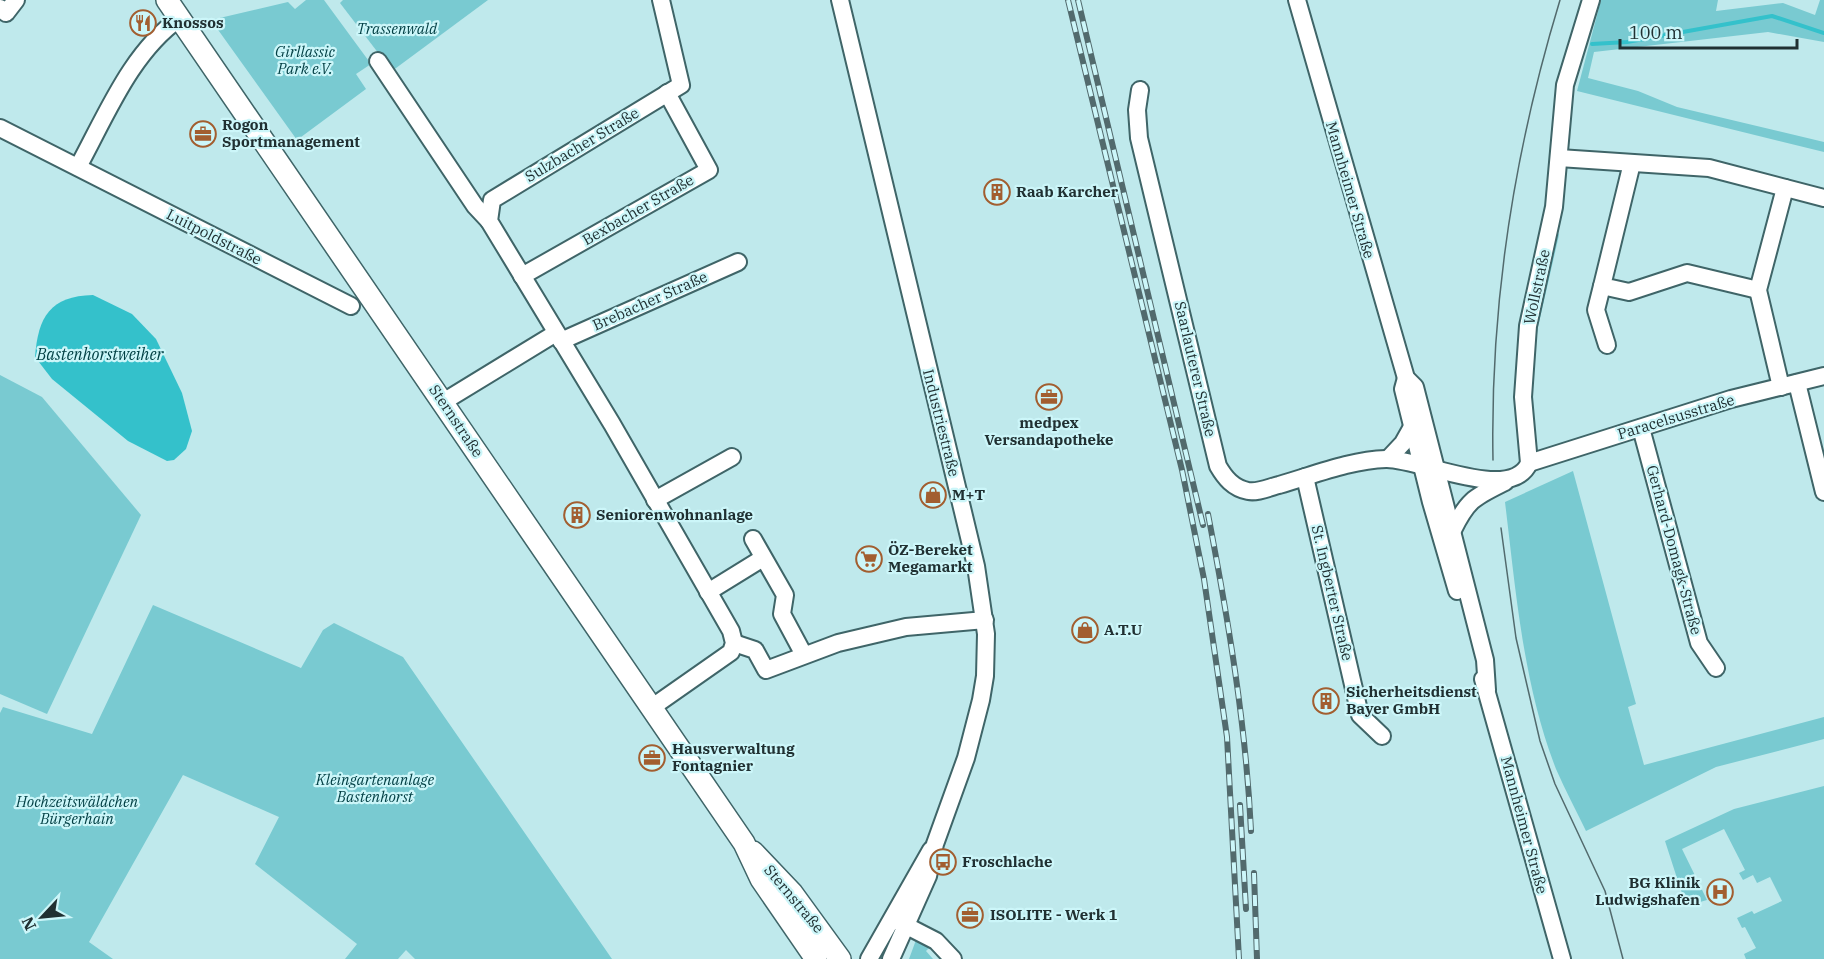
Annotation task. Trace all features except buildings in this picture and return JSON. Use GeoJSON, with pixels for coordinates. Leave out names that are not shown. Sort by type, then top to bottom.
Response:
{"type":"FeatureCollection","features":[{"type":"Feature","properties":{"kind":"main road","name":"Sternstraße"},"geometry":{"type":"LineString","coordinates":[[167,0],[744,843],[761,879],[816,959]]}},
{"type":"Feature","properties":{"kind":"main road","name":"Sternstraße"},"geometry":{"type":"LineString","coordinates":[[744,843],[792,892],[840,959]]}},
{"type":"Feature","properties":{"kind":"street"},"geometry":{"type":"LineString","coordinates":[[0,8],[6,13],[16,0]]}},
{"type":"Feature","properties":{"kind":"street"},"geometry":{"type":"LineString","coordinates":[[662,0],[674,89]]}},
{"type":"Feature","properties":{"kind":"street","name":"Industriestraße"},"geometry":{"type":"LineString","coordinates":[[840,0],[976,566],[985,620],[987,655],[981,700],[966,758],[934,844],[917,870],[900,922],[893,957]]}},
{"type":"Feature","properties":{"kind":"street","name":"Mannheimer Straße"},"geometry":{"type":"LineString","coordinates":[[1297,0],[1406,378],[1415,387],[1429,467],[1487,690],[1562,959]]}},
{"type":"Feature","properties":{"kind":"street","name":"Wollstraße"},"geometry":{"type":"LineString","coordinates":[[1525,468],[1523,397],[1528,326],[1554,207],[1561,110],[1565,86],[1590,0]]}},
{"type":"Feature","properties":{"kind":"street"},"geometry":{"type":"LineString","coordinates":[[78,167],[119,92],[138,63],[168,27],[180,18]]}},
{"type":"Feature","properties":{"kind":"street"},"geometry":{"type":"LineString","coordinates":[[378,61],[475,206],[490,215],[522,276],[656,500],[731,631],[734,643],[730,652],[651,708]]}},
{"type":"Feature","properties":{"kind":"street","name":"Sulzbacher Straße"},"geometry":{"type":"LineString","coordinates":[[490,215],[492,200],[674,89]]}},
{"type":"Feature","properties":{"kind":"street","name":"Bexbacher Straße"},"geometry":{"type":"LineString","coordinates":[[522,276],[709,170],[674,89]]}},
{"type":"Feature","properties":{"kind":"street","name":"Saarlauterer Straße"},"geometry":{"type":"LineString","coordinates":[[1140,90],[1137,110],[1139,138],[1218,466],[1231,484],[1252,492],[1305,477],[1389,459],[1429,467]]}},
{"type":"Feature","properties":{"kind":"street","name":"Luitpoldstraße"},"geometry":{"type":"LineString","coordinates":[[0,128],[351,306]]}},
{"type":"Feature","properties":{"kind":"street"},"geometry":{"type":"LineString","coordinates":[[1559,158],[1709,168],[1824,198]]}},
{"type":"Feature","properties":{"kind":"street"},"geometry":{"type":"LineString","coordinates":[[1607,345],[1596,310],[1632,163]]}},
{"type":"Feature","properties":{"kind":"street"},"geometry":{"type":"LineString","coordinates":[[1781,387],[1758,290],[1785,188]]}},
{"type":"Feature","properties":{"kind":"street","name":"Brebacher Straße"},"geometry":{"type":"LineString","coordinates":[[443,402],[559,337],[738,262]]}},
{"type":"Feature","properties":{"kind":"street"},"geometry":{"type":"LineString","coordinates":[[1602,286],[1629,292],[1687,273],[1758,290]]}},
{"type":"Feature","properties":{"kind":"street","name":"Paracelsusstraße"},"geometry":{"type":"LineString","coordinates":[[1525,468],[1731,399],[1824,376]]}},
{"type":"Feature","properties":{"kind":"street","name":"Mannheimer Straße"},"geometry":{"type":"LineString","coordinates":[[1406,378],[1402,389],[1412,427],[1453,530],[1485,660],[1487,690]]}},
{"type":"Feature","properties":{"kind":"street"},"geometry":{"type":"LineString","coordinates":[[1797,383],[1824,492]]}},
{"type":"Feature","properties":{"kind":"street"},"geometry":{"type":"LineString","coordinates":[[1389,459],[1403,443],[1412,427]]}},
{"type":"Feature","properties":{"kind":"street","name":"Gerhard-Domagk-Straße"},"geometry":{"type":"LineString","coordinates":[[1641,428],[1699,643],[1716,668]]}},
{"type":"Feature","properties":{"kind":"street"},"geometry":{"type":"LineString","coordinates":[[656,500],[732,457]]}},
{"type":"Feature","properties":{"kind":"street"},"geometry":{"type":"LineString","coordinates":[[1429,467],[1471,479],[1488,480],[1525,468]]}},
{"type":"Feature","properties":{"kind":"street"},"geometry":{"type":"LineString","coordinates":[[1453,530],[1464,507],[1472,499],[1525,468]]}},
{"type":"Feature","properties":{"kind":"street","name":"St. Ingberter Straße"},"geometry":{"type":"LineString","coordinates":[[1305,477],[1360,715],[1382,736]]}},
{"type":"Feature","properties":{"kind":"street"},"geometry":{"type":"LineString","coordinates":[[753,539],[785,596],[782,614],[804,656]]}},
{"type":"Feature","properties":{"kind":"street"},"geometry":{"type":"LineString","coordinates":[[708,592],[763,558]]}},
{"type":"Feature","properties":{"kind":"street"},"geometry":{"type":"LineString","coordinates":[[734,643],[755,650],[766,670],[838,643],[906,627],[985,620]]}},
{"type":"Feature","properties":{"kind":"street"},"geometry":{"type":"LineString","coordinates":[[900,922],[936,940],[953,959]]}},
{"type":"Feature","properties":{"kind":"street","name":"Industriestraße"},"geometry":{"type":"LineString","coordinates":[[869,959],[900,922]]}},
{"type":"Feature","properties":{"kind":"green space","name":"Girllassic Park e.V."},"geometry":{"type":"Polygon","coordinates":[[[306,0],[324,0],[371,64],[356,74],[366,89],[297,140],[211,20],[288,2],[295,9],[306,0]]]}},
{"type":"Feature","properties":{"kind":"green space","name":"Trassenwald"},"geometry":{"type":"Polygon","coordinates":[[[343,0],[488,0],[392,71],[340,3],[343,0]]]}},
{"type":"Feature","properties":{"kind":"green space"},"geometry":{"type":"Polygon","coordinates":[[[1601,0],[1718,0],[1716,11],[1783,3],[1815,15],[1820,0],[1824,0],[1824,42],[1768,32],[1594,52],[1588,78],[1638,91],[1677,107],[1824,142],[1824,152],[1577,91],[1601,0]]]}},
{"type":"Feature","properties":{"kind":"green space"},"geometry":{"type":"Polygon","coordinates":[[[1557,230],[1559,235],[1538,327],[1534,357],[1531,360],[1534,327],[1557,230]]]}},
{"type":"Feature","properties":{"kind":"green space"},"geometry":{"type":"Polygon","coordinates":[[[0,375],[42,397],[141,515],[47,714],[0,694],[0,375]]]}},
{"type":"Feature","properties":{"kind":"green space"},"geometry":{"type":"Polygon","coordinates":[[[1573,471],[1636,704],[1628,707],[1644,765],[1824,717],[1824,739],[1716,767],[1586,831],[1556,769],[1536,704],[1522,637],[1505,502],[1573,471]]]}},
{"type":"Feature","properties":{"kind":"green space","name":"Kleingartenanlage Bastenhorst"},"geometry":{"type":"Polygon","coordinates":[[[153,605],[301,668],[323,630],[334,623],[403,657],[612,959],[415,959],[406,950],[398,959],[345,959],[357,944],[255,864],[279,817],[183,775],[89,942],[113,959],[0,959],[0,713],[3,707],[92,734],[153,605]]]}},
{"type":"Feature","properties":{"kind":"green space"},"geometry":{"type":"Polygon","coordinates":[[[1824,786],[1824,959],[1746,959],[1744,954],[1756,948],[1745,927],[1742,928],[1737,918],[1752,911],[1754,914],[1782,901],[1770,877],[1757,883],[1753,875],[1743,880],[1739,873],[1745,870],[1724,829],[1682,849],[1707,900],[1686,906],[1665,841],[1734,809],[1824,786]]]}},
{"type":"Feature","properties":{"kind":"green space"},"geometry":{"type":"Polygon","coordinates":[[[916,940],[930,947],[926,951],[933,959],[909,959],[916,940]]]}},
{"type":"Feature","properties":{"kind":"water","name":"Bastenhorstweiher"},"geometry":{"type":"Polygon","coordinates":[[[93,295],[132,314],[156,339],[182,393],[192,431],[186,449],[174,460],[167,461],[128,441],[52,379],[35,357],[39,331],[49,311],[66,299],[93,295]]]}},
{"type":"Feature","properties":{"kind":"waterway"},"geometry":{"type":"LineString","coordinates":[[1592,44],[1627,42],[1772,16],[1824,33]]}},
{"type":"Feature","properties":{"kind":"tram line"},"geometry":{"type":"LineString","coordinates":[[1493,460],[1496,343],[1508,227],[1530,113],[1560,0]]}},
{"type":"Feature","properties":{"kind":"tram line"},"geometry":{"type":"LineString","coordinates":[[1501,528],[1516,638],[1540,741],[1555,784],[1605,891],[1623,959]]}},
{"type":"Feature","properties":{"kind":"railway"},"geometry":{"type":"LineString","coordinates":[[1068,0],[1182,470],[1204,579],[1227,737],[1239,959]]}},
{"type":"Feature","properties":{"kind":"railway"},"geometry":{"type":"LineString","coordinates":[[1078,0],[1203,525]]}},
{"type":"Feature","properties":{"kind":"railway"},"geometry":{"type":"LineString","coordinates":[[1208,514],[1235,672],[1245,751],[1251,831]]}},
{"type":"Feature","properties":{"kind":"railway"},"geometry":{"type":"LineString","coordinates":[[1240,805],[1246,909]]}},
{"type":"Feature","properties":{"kind":"railway"},"geometry":{"type":"LineString","coordinates":[[1254,873],[1257,959]]}},
{"type":"Feature","properties":{"kind":"place","name":"Knossos"},"geometry":{"type":"Point","coordinates":[143,23]}},
{"type":"Feature","properties":{"kind":"place","name":"Rogon Sportmanagement"},"geometry":{"type":"Point","coordinates":[203,134]}},
{"type":"Feature","properties":{"kind":"place","name":"Raab Karcher"},"geometry":{"type":"Point","coordinates":[997,192]}},
{"type":"Feature","properties":{"kind":"place","name":"medpex Versandapotheke"},"geometry":{"type":"Point","coordinates":[1049,397]}},
{"type":"Feature","properties":{"kind":"place","name":"M+T"},"geometry":{"type":"Point","coordinates":[933,495]}},
{"type":"Feature","properties":{"kind":"place","name":"Seniorenwohnanlage"},"geometry":{"type":"Point","coordinates":[577,515]}},
{"type":"Feature","properties":{"kind":"place","name":"ÖZ-Bereket Megamarkt"},"geometry":{"type":"Point","coordinates":[869,559]}},
{"type":"Feature","properties":{"kind":"place","name":"A.T.U"},"geometry":{"type":"Point","coordinates":[1085,630]}},
{"type":"Feature","properties":{"kind":"place","name":"Sicherheitsdienst Bayer GmbH"},"geometry":{"type":"Point","coordinates":[1326,701]}},
{"type":"Feature","properties":{"kind":"place","name":"Hausverwaltung Fontagnier"},"geometry":{"type":"Point","coordinates":[652,758]}},
{"type":"Feature","properties":{"kind":"place","name":"Froschlache"},"geometry":{"type":"Point","coordinates":[943,862]}},
{"type":"Feature","properties":{"kind":"place","name":"BG Klinik Ludwigshafen"},"geometry":{"type":"Point","coordinates":[1720,892]}},
{"type":"Feature","properties":{"kind":"place","name":"ISOLITE - Werk 1"},"geometry":{"type":"Point","coordinates":[970,915]}},
{"type":"Feature","properties":{"kind":"park label","name":"Hochzeitswäldchen Bürgerhain"},"geometry":{"type":"Point","coordinates":[77,810]}}]}
